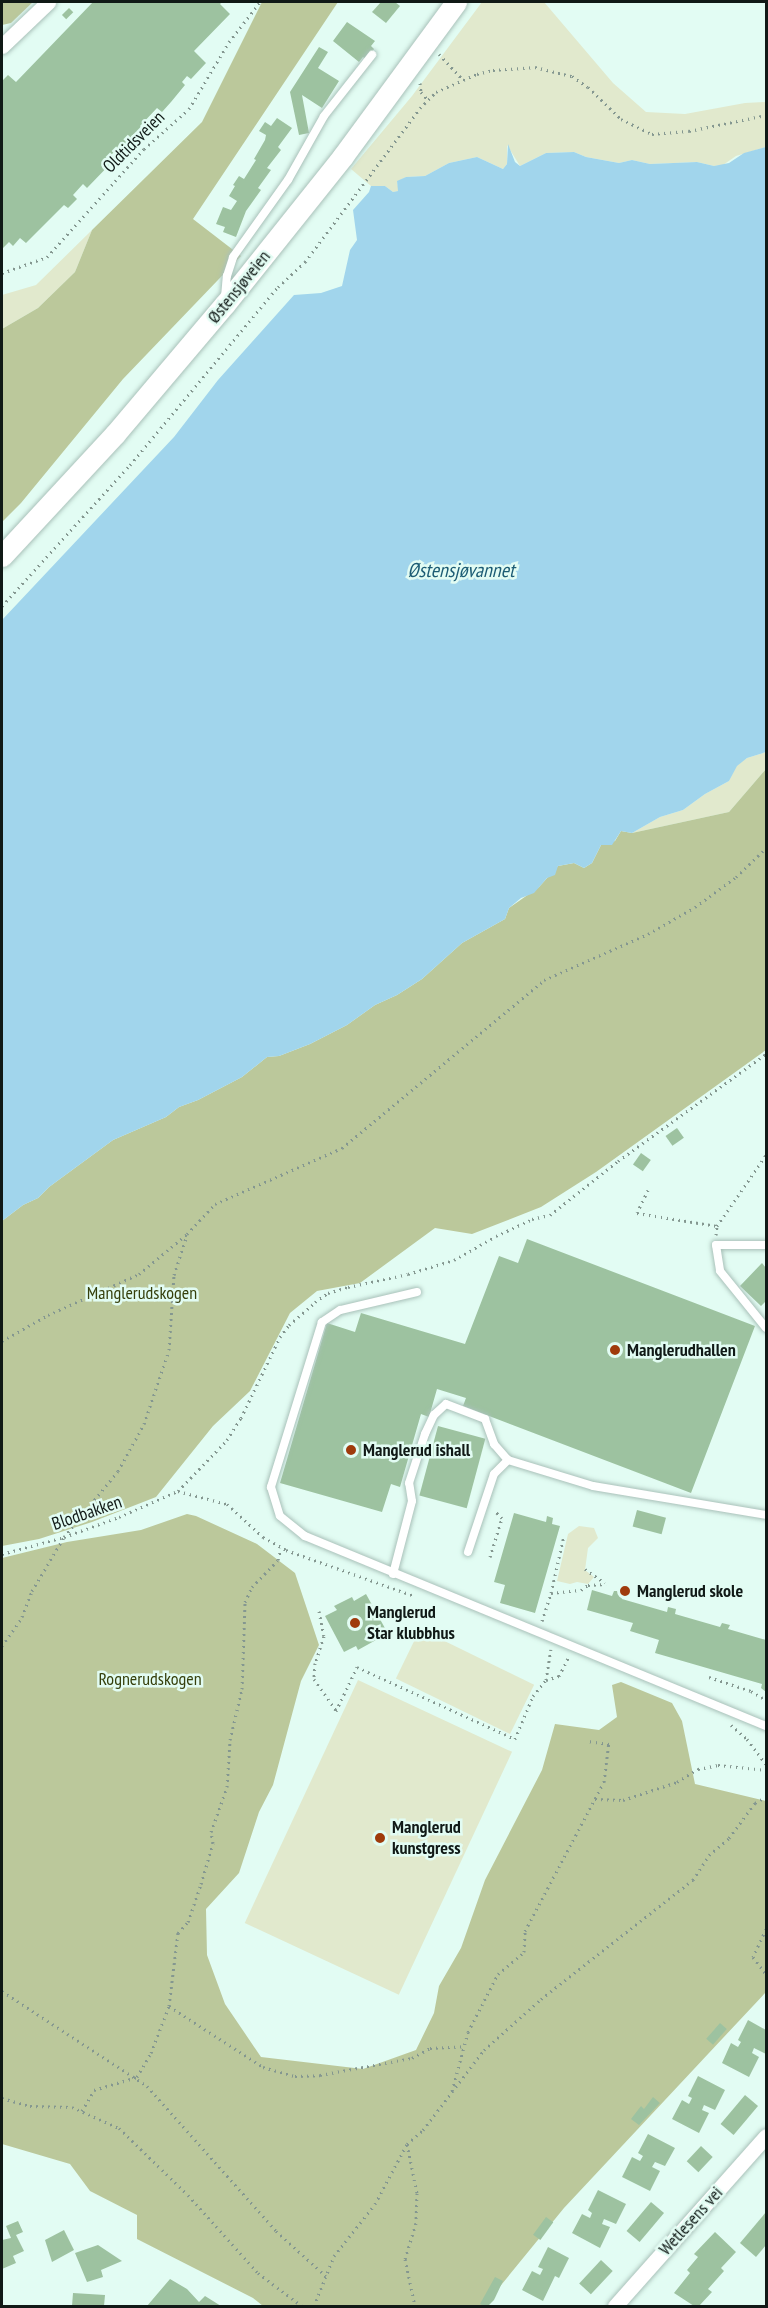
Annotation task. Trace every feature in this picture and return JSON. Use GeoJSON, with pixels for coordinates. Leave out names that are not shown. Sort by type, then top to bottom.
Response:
{"type":"FeatureCollection","features":[{"type":"Feature","properties":{"kind":"main road","name":"Østensjøveien"},"geometry":{"type":"LineString","coordinates":[[2,556],[115,434],[225,304],[344,156],[456,2]]}},
{"type":"Feature","properties":{"kind":"street"},"geometry":{"type":"LineString","coordinates":[[2,46],[48,2]]}},
{"type":"Feature","properties":{"kind":"street","name":"Wetlesens vei"},"geometry":{"type":"LineString","coordinates":[[615,2307],[766,2136]]}},
{"type":"Feature","properties":{"kind":"lane"},"geometry":{"type":"LineString","coordinates":[[225,304],[227,276],[233,256],[288,180],[324,116],[372,55]]}},
{"type":"Feature","properties":{"kind":"lane"},"geometry":{"type":"LineString","coordinates":[[766,1246],[716,1245],[720,1271],[766,1328]]}},
{"type":"Feature","properties":{"kind":"lane"},"geometry":{"type":"LineString","coordinates":[[417,1292],[340,1310],[322,1322],[270,1487],[280,1516],[305,1536],[766,1726]]}},
{"type":"Feature","properties":{"kind":"lane"},"geometry":{"type":"LineString","coordinates":[[393,1574],[412,1501],[409,1483],[434,1415],[446,1404],[485,1419],[494,1444],[508,1460],[593,1486],[766,1515]]}},
{"type":"Feature","properties":{"kind":"lane"},"geometry":{"type":"LineString","coordinates":[[468,1552],[494,1474],[508,1460]]}},
{"type":"Feature","properties":{"kind":"path","name":"Oldtidsveien"},"geometry":{"type":"LineString","coordinates":[[2,273],[46,257],[144,149],[189,109],[229,42],[260,2]]}},
{"type":"Feature","properties":{"kind":"path"},"geometry":{"type":"LineString","coordinates":[[437,53],[462,79]]}},
{"type":"Feature","properties":{"kind":"path"},"geometry":{"type":"LineString","coordinates":[[2,606],[130,465],[278,286],[305,262],[420,108],[436,92],[462,79],[493,70],[520,67],[561,72],[588,87],[621,119],[652,134],[689,131],[766,115]]}},
{"type":"Feature","properties":{"kind":"path"},"geometry":{"type":"LineString","coordinates":[[2,1341],[48,1315],[139,1275],[187,1234],[215,1204],[342,1148],[544,980],[648,934],[728,883],[766,848]]}},
{"type":"Feature","properties":{"kind":"path"},"geometry":{"type":"LineString","coordinates":[[454,1260],[532,1219],[550,1215],[618,1161],[766,1054]]}},
{"type":"Feature","properties":{"kind":"path"},"geometry":{"type":"LineString","coordinates":[[716,1245],[717,1226],[766,1155]]}},
{"type":"Feature","properties":{"kind":"path"},"geometry":{"type":"LineString","coordinates":[[648,1190],[637,1213],[717,1226]]}},
{"type":"Feature","properties":{"kind":"path"},"geometry":{"type":"LineString","coordinates":[[2,1646],[22,1617],[32,1591],[64,1537],[118,1471],[144,1424],[169,1350],[174,1275],[187,1234]]}},
{"type":"Feature","properties":{"kind":"path","name":"Blodbakken"},"geometry":{"type":"LineString","coordinates":[[2,1554],[64,1537],[119,1517],[178,1491],[227,1504],[263,1537],[281,1548]]}},
{"type":"Feature","properties":{"kind":"path"},"geometry":{"type":"LineString","coordinates":[[484,1502],[502,1518],[490,1557]]}},
{"type":"Feature","properties":{"kind":"path"},"geometry":{"type":"LineString","coordinates":[[541,1623],[551,1593],[564,1536]]}},
{"type":"Feature","properties":{"kind":"path"},"geometry":{"type":"LineString","coordinates":[[82,2111],[94,2090],[136,2077],[151,2053],[169,2006],[178,1933],[188,1922],[201,1884],[213,1843],[211,1832],[227,1787],[230,1740],[242,1689],[245,1602],[252,1587],[278,1560],[281,1548],[413,1595]]}},
{"type":"Feature","properties":{"kind":"path"},"geometry":{"type":"LineString","coordinates":[[551,1593],[581,1590],[588,1585],[606,1584],[585,1569]]}},
{"type":"Feature","properties":{"kind":"path"},"geometry":{"type":"LineString","coordinates":[[320,1611],[324,1636],[315,1663],[314,1679],[336,1711],[357,1667],[514,1738],[533,1696],[546,1680],[555,1639]]}},
{"type":"Feature","properties":{"kind":"path"},"geometry":{"type":"LineString","coordinates":[[546,1680],[559,1676],[572,1646]]}},
{"type":"Feature","properties":{"kind":"path"},"geometry":{"type":"LineString","coordinates":[[709,1677],[751,1691],[766,1700]]}},
{"type":"Feature","properties":{"kind":"path"},"geometry":{"type":"LineString","coordinates":[[725,1721],[747,1738],[766,1764]]}},
{"type":"Feature","properties":{"kind":"path"},"geometry":{"type":"LineString","coordinates":[[452,2093],[468,2032],[498,1974],[524,1952],[525,1931],[604,1782],[609,1744],[588,1741]]}},
{"type":"Feature","properties":{"kind":"path"},"geometry":{"type":"LineString","coordinates":[[596,1798],[623,1800],[677,1782],[698,1769],[718,1765],[766,1770]]}},
{"type":"Feature","properties":{"kind":"path"},"geometry":{"type":"LineString","coordinates":[[314,2307],[334,2256],[375,2204],[407,2144],[423,2130],[484,2050],[541,1999],[693,1880],[709,1855],[729,1838],[755,1803],[766,1797]]}},
{"type":"Feature","properties":{"kind":"path"},"geometry":{"type":"LineString","coordinates":[[766,1929],[753,1957],[766,1974]]}},
{"type":"Feature","properties":{"kind":"path"},"geometry":{"type":"LineString","coordinates":[[2,1991],[136,2077],[276,2231],[326,2276]]}},
{"type":"Feature","properties":{"kind":"path"},"geometry":{"type":"LineString","coordinates":[[169,2006],[263,2067],[295,2076],[320,2075],[412,2058],[430,2048],[464,2046]]}},
{"type":"Feature","properties":{"kind":"path"},"geometry":{"type":"LineString","coordinates":[[2,2098],[30,2106],[72,2107],[119,2128],[188,2195],[258,2273],[302,2307]]}},
{"type":"Feature","properties":{"kind":"path"},"geometry":{"type":"LineString","coordinates":[[407,2144],[417,2193],[416,2223],[405,2259],[415,2307]]}},
{"type":"Feature","properties":{"kind":"green space"},"geometry":{"type":"Polygon","coordinates":[[[2,2],[33,2],[11,23],[2,25],[2,2]]]}},
{"type":"Feature","properties":{"kind":"green space"},"geometry":{"type":"Polygon","coordinates":[[[262,2],[338,2],[193,219],[241,256],[123,379],[21,503],[2,522],[2,329],[38,308],[75,272],[92,230],[202,122],[262,2]]]}},
{"type":"Feature","properties":{"kind":"green space"},"geometry":{"type":"Polygon","coordinates":[[[482,2],[544,2],[613,83],[646,112],[685,114],[745,103],[766,102],[766,147],[736,156],[723,165],[714,166],[697,162],[650,164],[632,160],[619,163],[586,157],[574,152],[546,153],[520,166],[507,145],[507,164],[503,169],[477,157],[449,163],[425,176],[406,177],[397,182],[399,191],[393,192],[385,186],[371,186],[351,169],[412,96],[482,2]]]}},
{"type":"Feature","properties":{"kind":"green space"},"geometry":{"type":"Polygon","coordinates":[[[92,230],[75,272],[38,308],[2,329],[2,295],[36,285],[92,230]]]}},
{"type":"Feature","properties":{"kind":"green space"},"geometry":{"type":"Polygon","coordinates":[[[766,752],[766,769],[729,812],[632,833],[660,817],[683,810],[705,794],[729,781],[736,766],[747,758],[766,752]]]}},
{"type":"Feature","properties":{"kind":"green space","name":"Manglerudskogen"},"geometry":{"type":"Polygon","coordinates":[[[766,769],[766,1050],[596,1172],[541,1207],[472,1234],[435,1228],[360,1283],[317,1291],[290,1313],[250,1391],[213,1426],[156,1497],[92,1522],[39,1539],[2,1546],[2,1221],[23,1205],[38,1198],[49,1187],[113,1140],[166,1117],[179,1107],[198,1100],[242,1077],[267,1057],[279,1056],[310,1044],[347,1025],[375,1005],[397,995],[422,979],[462,943],[505,919],[509,908],[539,887],[558,866],[574,863],[584,868],[592,863],[601,845],[615,841],[621,831],[632,833],[729,812],[766,769]]]}},
{"type":"Feature","properties":{"kind":"green space","name":"Rognerudskogen"},"geometry":{"type":"Polygon","coordinates":[[[187,1514],[257,1544],[295,1573],[319,1645],[301,1681],[273,1785],[259,1812],[239,1873],[206,1909],[207,1955],[225,2004],[261,2057],[363,2069],[416,2050],[434,2013],[439,1986],[461,1948],[485,1880],[542,1770],[555,1724],[599,1730],[617,1717],[612,1685],[621,1682],[672,1703],[682,1721],[695,1784],[766,1801],[766,1992],[564,2208],[484,2306],[263,2306],[253,2298],[137,2239],[137,2215],[90,2191],[70,2164],[2,2144],[2,1558],[67,1542],[141,1530],[187,1514]]]}},
{"type":"Feature","properties":{"kind":"green space"},"geometry":{"type":"Polygon","coordinates":[[[579,1526],[594,1528],[598,1538],[588,1548],[585,1570],[594,1577],[588,1584],[557,1581],[568,1534],[579,1526]]]}},
{"type":"Feature","properties":{"kind":"green space"},"geometry":{"type":"Polygon","coordinates":[[[420,1629],[534,1685],[510,1734],[396,1678],[420,1629]]]}},
{"type":"Feature","properties":{"kind":"green space","name":"Manglerud kunstgress"},"geometry":{"type":"Polygon","coordinates":[[[358,1680],[512,1752],[399,1995],[245,1923],[358,1680]]]}},
{"type":"Feature","properties":{"kind":"water","name":"Østensjøvannet"},"geometry":{"type":"Polygon","coordinates":[[[508,144],[515,162],[520,166],[546,153],[574,152],[586,157],[619,163],[632,160],[650,164],[697,162],[714,166],[729,163],[744,153],[766,147],[766,752],[747,758],[737,766],[729,781],[705,794],[683,810],[660,817],[632,833],[621,831],[612,845],[601,845],[592,863],[584,868],[574,863],[558,866],[555,875],[547,878],[534,893],[521,898],[509,908],[505,919],[462,943],[422,979],[397,995],[375,1005],[347,1025],[310,1044],[279,1056],[267,1057],[242,1077],[198,1100],[179,1107],[166,1117],[113,1140],[49,1187],[38,1198],[23,1205],[2,1221],[2,620],[174,437],[218,380],[294,295],[321,293],[342,286],[350,250],[357,240],[353,210],[369,192],[371,186],[385,186],[393,192],[398,191],[397,181],[406,177],[425,176],[449,163],[477,157],[503,169],[507,164],[508,144]]]}},
{"type":"Feature","properties":{"kind":"building"},"geometry":{"type":"Polygon","coordinates":[[[93,2],[222,2],[220,4],[230,14],[194,51],[206,63],[191,79],[187,76],[182,82],[185,85],[162,112],[157,108],[140,126],[143,130],[125,149],[121,145],[111,155],[115,159],[87,188],[83,184],[73,195],[77,199],[68,208],[64,205],[26,243],[20,238],[13,246],[9,242],[2,249],[2,81],[8,75],[16,82],[93,2]]]}},
{"type":"Feature","properties":{"kind":"building"},"geometry":{"type":"Polygon","coordinates":[[[381,2],[395,2],[400,6],[386,23],[372,12],[381,2]]]}},
{"type":"Feature","properties":{"kind":"building"},"geometry":{"type":"Polygon","coordinates":[[[69,8],[73,12],[66,19],[62,15],[69,8]]]}},
{"type":"Feature","properties":{"kind":"building"},"geometry":{"type":"Polygon","coordinates":[[[347,22],[375,41],[371,46],[374,49],[367,60],[363,57],[359,62],[333,41],[347,22]]]}},
{"type":"Feature","properties":{"kind":"building"},"geometry":{"type":"Polygon","coordinates":[[[319,47],[328,52],[318,68],[339,81],[322,108],[302,95],[309,133],[299,135],[290,92],[319,47]]]}},
{"type":"Feature","properties":{"kind":"building"},"geometry":{"type":"Polygon","coordinates":[[[277,118],[292,128],[278,147],[281,150],[267,168],[271,170],[258,188],[261,190],[246,211],[236,237],[223,232],[225,227],[216,224],[223,207],[231,210],[237,201],[229,196],[235,186],[233,185],[239,176],[244,179],[256,160],[254,159],[266,135],[259,131],[265,122],[271,126],[277,118]]]}},
{"type":"Feature","properties":{"kind":"building"},"geometry":{"type":"Polygon","coordinates":[[[677,1128],[684,1138],[672,1146],[666,1136],[677,1128]]]}},
{"type":"Feature","properties":{"kind":"building"},"geometry":{"type":"Polygon","coordinates":[[[641,1153],[651,1160],[643,1171],[633,1164],[641,1153]]]}},
{"type":"Feature","properties":{"kind":"building","name":"Manglerudhallen"},"geometry":{"type":"Polygon","coordinates":[[[527,1239],[755,1326],[691,1493],[463,1406],[466,1398],[437,1389],[429,1417],[421,1414],[400,1487],[391,1484],[382,1512],[280,1483],[327,1323],[355,1332],[361,1313],[465,1344],[499,1256],[518,1263],[527,1239]]]}},
{"type":"Feature","properties":{"kind":"building"},"geometry":{"type":"Polygon","coordinates":[[[762,1263],[766,1268],[766,1304],[765,1302],[761,1306],[740,1286],[762,1263]]]}},
{"type":"Feature","properties":{"kind":"building"},"geometry":{"type":"Polygon","coordinates":[[[438,1426],[485,1439],[467,1508],[419,1496],[438,1426]]]}},
{"type":"Feature","properties":{"kind":"building"},"geometry":{"type":"Polygon","coordinates":[[[637,1510],[666,1518],[662,1534],[633,1526],[637,1510]]]}},
{"type":"Feature","properties":{"kind":"building"},"geometry":{"type":"Polygon","coordinates":[[[514,1513],[546,1522],[547,1516],[553,1518],[552,1524],[560,1526],[535,1613],[500,1603],[505,1585],[494,1582],[514,1513]]]}},
{"type":"Feature","properties":{"kind":"building"},"geometry":{"type":"Polygon","coordinates":[[[592,1590],[612,1596],[614,1591],[623,1592],[622,1599],[667,1612],[668,1607],[676,1609],[675,1614],[720,1627],[722,1623],[730,1625],[728,1629],[766,1640],[766,1692],[761,1688],[762,1684],[655,1653],[659,1640],[630,1631],[633,1623],[587,1610],[592,1590]]]}},
{"type":"Feature","properties":{"kind":"building","name":"Manglerud Star klubbhus"},"geometry":{"type":"Polygon","coordinates":[[[366,1594],[386,1630],[374,1636],[376,1640],[358,1650],[356,1646],[344,1652],[325,1616],[337,1610],[334,1606],[352,1597],[354,1601],[366,1594]]]}},
{"type":"Feature","properties":{"kind":"building"},"geometry":{"type":"Polygon","coordinates":[[[748,2020],[766,2030],[766,2054],[754,2048],[752,2053],[759,2057],[749,2077],[722,2063],[731,2043],[738,2047],[741,2042],[738,2040],[748,2020]]]}},
{"type":"Feature","properties":{"kind":"building"},"geometry":{"type":"Polygon","coordinates":[[[720,2023],[727,2029],[713,2045],[706,2039],[720,2023]]]}},
{"type":"Feature","properties":{"kind":"building"},"geometry":{"type":"Polygon","coordinates":[[[698,2076],[725,2090],[715,2110],[704,2105],[702,2110],[709,2113],[699,2133],[672,2119],[682,2100],[689,2104],[692,2098],[688,2096],[698,2076]]]}},
{"type":"Feature","properties":{"kind":"building"},"geometry":{"type":"Polygon","coordinates":[[[745,2095],[758,2106],[734,2135],[721,2124],[745,2095]]]}},
{"type":"Feature","properties":{"kind":"building"},"geometry":{"type":"Polygon","coordinates":[[[653,2097],[660,2103],[639,2125],[631,2119],[641,2106],[644,2109],[653,2097]]]}},
{"type":"Feature","properties":{"kind":"building"},"geometry":{"type":"Polygon","coordinates":[[[648,2134],[675,2148],[665,2166],[655,2162],[652,2167],[660,2171],[650,2191],[622,2177],[632,2157],[640,2161],[643,2156],[638,2153],[648,2134]]]}},
{"type":"Feature","properties":{"kind":"building"},"geometry":{"type":"Polygon","coordinates":[[[701,2146],[713,2157],[698,2172],[687,2161],[701,2146]]]}},
{"type":"Feature","properties":{"kind":"building"},"geometry":{"type":"Polygon","coordinates":[[[598,2190],[626,2204],[616,2224],[604,2219],[602,2224],[610,2227],[600,2248],[572,2233],[582,2214],[590,2218],[592,2213],[588,2210],[598,2190]]]}},
{"type":"Feature","properties":{"kind":"building"},"geometry":{"type":"Polygon","coordinates":[[[651,2202],[664,2213],[640,2242],[627,2231],[651,2202]]]}},
{"type":"Feature","properties":{"kind":"building"},"geometry":{"type":"Polygon","coordinates":[[[766,2212],[766,2245],[756,2257],[740,2243],[766,2212]]]}},
{"type":"Feature","properties":{"kind":"building"},"geometry":{"type":"Polygon","coordinates":[[[546,2217],[553,2222],[540,2240],[533,2235],[546,2217]]]}},
{"type":"Feature","properties":{"kind":"building"},"geometry":{"type":"Polygon","coordinates":[[[18,2221],[23,2232],[16,2235],[24,2251],[13,2256],[16,2263],[2,2269],[2,2240],[11,2238],[6,2226],[18,2221]]]}},
{"type":"Feature","properties":{"kind":"building"},"geometry":{"type":"Polygon","coordinates":[[[64,2230],[74,2250],[52,2262],[45,2240],[64,2230]]]}},
{"type":"Feature","properties":{"kind":"building"},"geometry":{"type":"Polygon","coordinates":[[[715,2232],[736,2252],[721,2268],[724,2271],[708,2289],[712,2292],[699,2306],[694,2306],[674,2293],[690,2273],[687,2270],[698,2257],[694,2254],[715,2232]]]}},
{"type":"Feature","properties":{"kind":"building"},"geometry":{"type":"Polygon","coordinates":[[[98,2245],[122,2261],[101,2270],[103,2277],[87,2282],[75,2253],[98,2245]]]}},
{"type":"Feature","properties":{"kind":"building"},"geometry":{"type":"Polygon","coordinates":[[[548,2247],[569,2258],[559,2278],[555,2276],[543,2301],[522,2290],[532,2271],[540,2275],[543,2269],[538,2267],[548,2247]]]}},
{"type":"Feature","properties":{"kind":"building"},"geometry":{"type":"Polygon","coordinates":[[[601,2260],[613,2271],[591,2294],[579,2283],[601,2260]]]}},
{"type":"Feature","properties":{"kind":"building"},"geometry":{"type":"Polygon","coordinates":[[[495,2277],[503,2281],[494,2300],[488,2306],[484,2306],[480,2304],[495,2277]]]}},
{"type":"Feature","properties":{"kind":"building"},"geometry":{"type":"Polygon","coordinates":[[[170,2279],[187,2289],[199,2302],[205,2296],[221,2306],[147,2306],[170,2279]]]}},
{"type":"Feature","properties":{"kind":"building"},"geometry":{"type":"Polygon","coordinates":[[[73,2293],[105,2295],[104,2306],[72,2306],[73,2293]]]}},
{"type":"Feature","properties":{"kind":"place","name":"Manglerudhallen"},"geometry":{"type":"Point","coordinates":[615,1350]}},
{"type":"Feature","properties":{"kind":"place","name":"Manglerud ishall"},"geometry":{"type":"Point","coordinates":[351,1450]}},
{"type":"Feature","properties":{"kind":"place","name":"Manglerud skole"},"geometry":{"type":"Point","coordinates":[625,1591]}},
{"type":"Feature","properties":{"kind":"place","name":"Manglerud Star klubbhus"},"geometry":{"type":"Point","coordinates":[355,1623]}},
{"type":"Feature","properties":{"kind":"place","name":"Manglerud kunstgress"},"geometry":{"type":"Point","coordinates":[380,1838]}}]}
